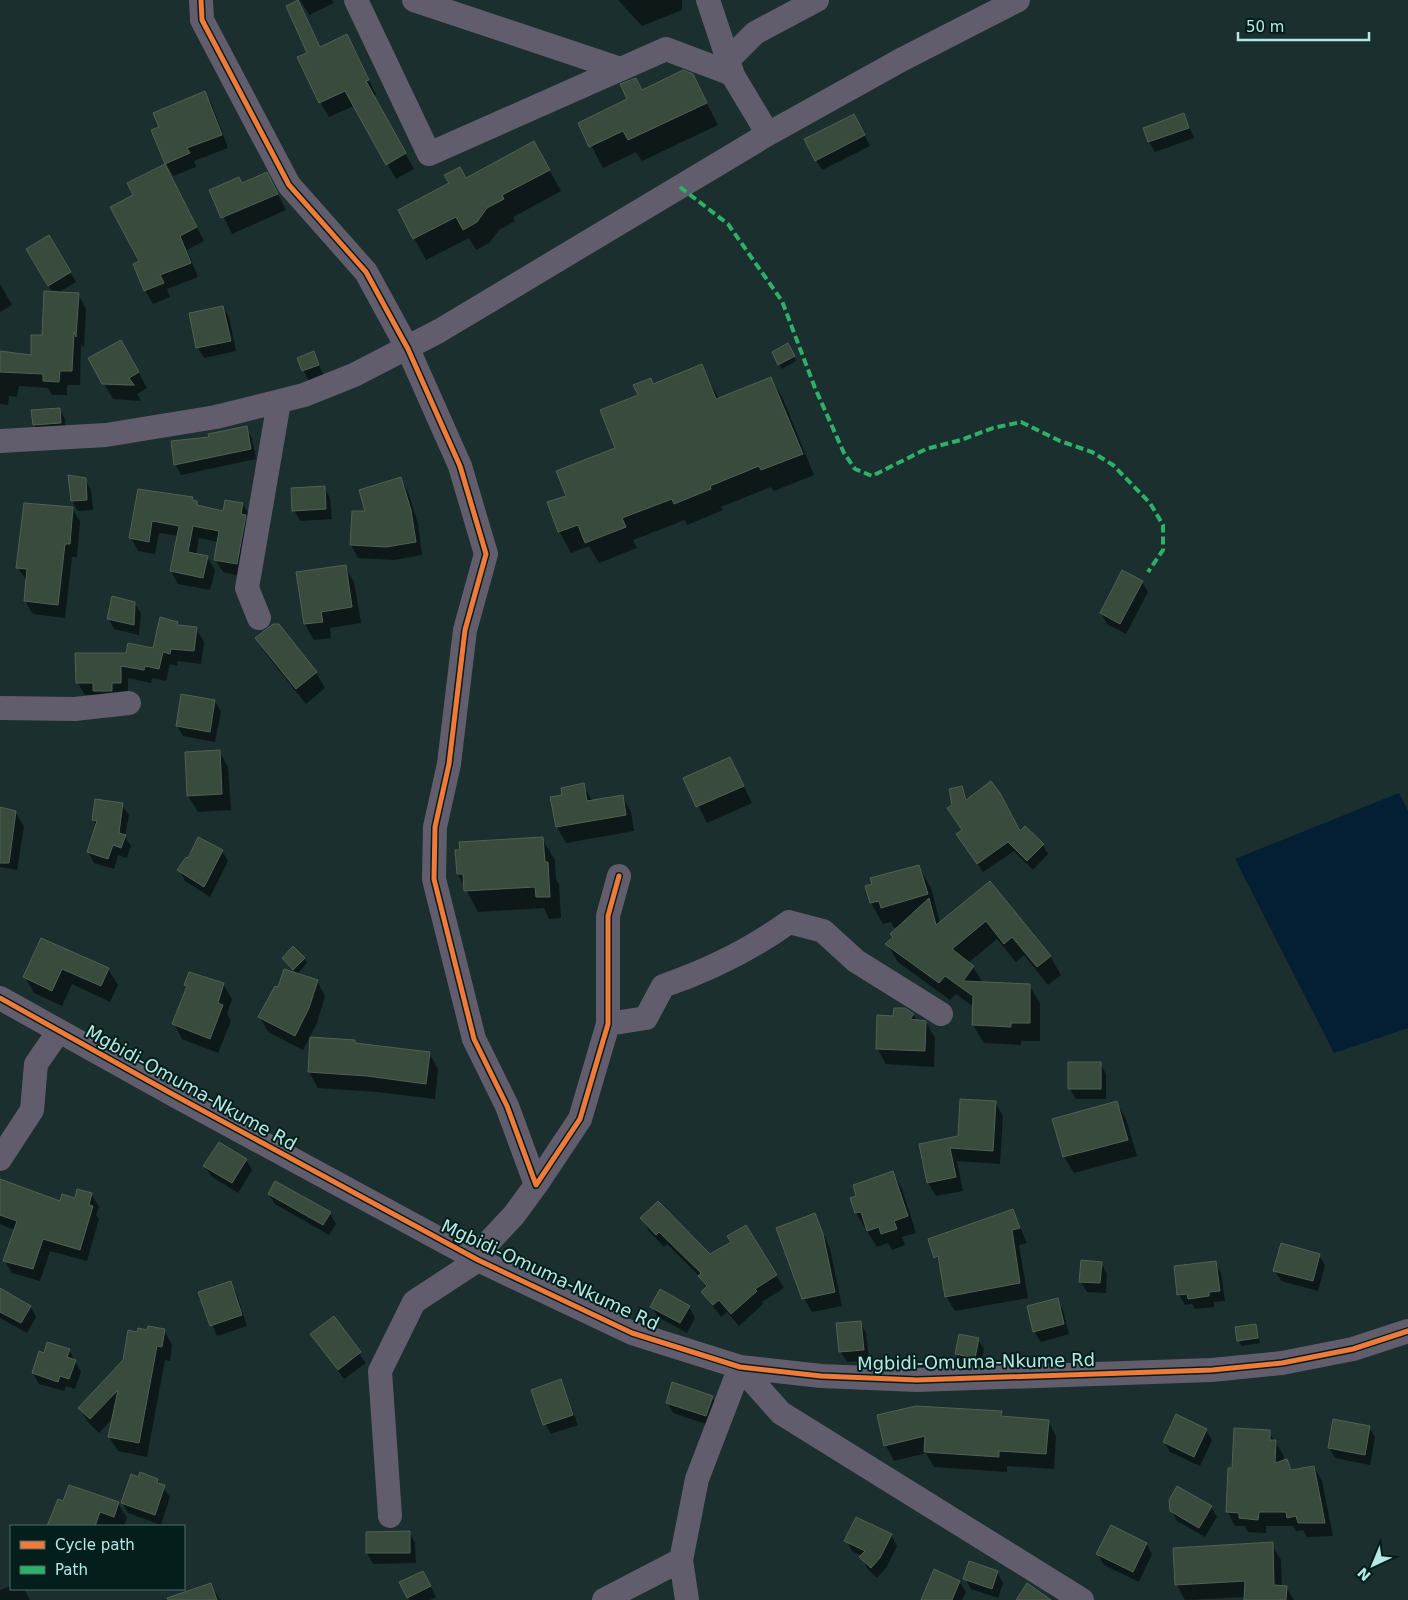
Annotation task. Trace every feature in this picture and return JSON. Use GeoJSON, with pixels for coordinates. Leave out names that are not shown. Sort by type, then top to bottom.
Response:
{"type":"FeatureCollection","features":[{"type":"Feature","properties":{"kind":"street"},"geometry":{"type":"LineString","coordinates":[[201,0],[202,20],[289,185],[366,272],[408,349],[460,466],[486,554],[465,630],[449,764],[435,827],[434,879],[474,1039],[507,1106],[536,1185]]}},
{"type":"Feature","properties":{"kind":"street"},"geometry":{"type":"LineString","coordinates":[[356,0],[429,154],[666,49],[730,67]]}},
{"type":"Feature","properties":{"kind":"street"},"geometry":{"type":"LineString","coordinates":[[414,0],[620,69]]}},
{"type":"Feature","properties":{"kind":"street"},"geometry":{"type":"LineString","coordinates":[[465,0],[501,29]]}},
{"type":"Feature","properties":{"kind":"street"},"geometry":{"type":"LineString","coordinates":[[708,0],[730,67],[768,134]]}},
{"type":"Feature","properties":{"kind":"street"},"geometry":{"type":"LineString","coordinates":[[730,67],[755,33],[797,6],[817,0]]}},
{"type":"Feature","properties":{"kind":"street"},"geometry":{"type":"LineString","coordinates":[[0,441],[106,435],[216,417],[279,402],[354,375],[408,349],[768,134],[901,60],[1018,0]]}},
{"type":"Feature","properties":{"kind":"street"},"geometry":{"type":"LineString","coordinates":[[260,618],[247,588],[279,402]]}},
{"type":"Feature","properties":{"kind":"street"},"geometry":{"type":"LineString","coordinates":[[0,708],[75,709],[130,703]]}},
{"type":"Feature","properties":{"kind":"street"},"geometry":{"type":"LineString","coordinates":[[390,1516],[380,1371],[414,1302],[478,1260],[485,1246],[514,1215],[536,1185],[580,1119],[608,1024],[608,916],[619,876]]}},
{"type":"Feature","properties":{"kind":"street"},"geometry":{"type":"LineString","coordinates":[[608,1024],[646,1018],[663,986],[706,972],[766,938],[789,922],[823,931],[856,961],[941,1014]]}},
{"type":"Feature","properties":{"kind":"street","name":"Mgbidi-Omuma-Nkume Rd"},"geometry":{"type":"LineString","coordinates":[[0,998],[478,1260],[632,1333],[740,1367],[821,1376],[917,1380],[1212,1370],[1282,1363],[1353,1350],[1408,1331]]}},
{"type":"Feature","properties":{"kind":"street"},"geometry":{"type":"LineString","coordinates":[[0,1159],[32,1110],[36,1064],[59,1031]]}},
{"type":"Feature","properties":{"kind":"street"},"geometry":{"type":"LineString","coordinates":[[686,1600],[681,1560],[697,1479],[740,1367],[781,1413],[1082,1600]]}},
{"type":"Feature","properties":{"kind":"street"},"geometry":{"type":"LineString","coordinates":[[604,1600],[681,1560]]}},
{"type":"Feature","properties":{"kind":"water"},"geometry":{"type":"Polygon","coordinates":[[[1399,793],[1408,811],[1408,1028],[1334,1053],[1235,859],[1399,793]]]}},
{"type":"Feature","properties":{"kind":"building"},"geometry":{"type":"Polygon","coordinates":[[[298,0],[320,47],[347,34],[369,80],[366,81],[406,153],[386,165],[345,91],[319,103],[297,57],[307,53],[286,6],[298,0]]]}},
{"type":"Feature","properties":{"kind":"building"},"geometry":{"type":"Polygon","coordinates":[[[683,70],[693,74],[707,103],[628,140],[623,131],[589,147],[578,123],[627,99],[620,84],[636,78],[642,90],[683,70]]]}},
{"type":"Feature","properties":{"kind":"building"},"geometry":{"type":"Polygon","coordinates":[[[205,91],[222,135],[187,148],[190,153],[165,164],[151,130],[159,127],[153,113],[205,91]]]}},
{"type":"Feature","properties":{"kind":"building"},"geometry":{"type":"Polygon","coordinates":[[[1184,113],[1189,128],[1148,142],[1143,128],[1184,113]]]}},
{"type":"Feature","properties":{"kind":"building"},"geometry":{"type":"Polygon","coordinates":[[[854,114],[865,135],[815,161],[804,139],[854,114]]]}},
{"type":"Feature","properties":{"kind":"building"},"geometry":{"type":"Polygon","coordinates":[[[534,141],[550,170],[502,195],[504,199],[487,208],[477,222],[463,230],[456,217],[413,239],[398,210],[449,183],[444,175],[460,167],[466,178],[534,141]]]}},
{"type":"Feature","properties":{"kind":"building"},"geometry":{"type":"Polygon","coordinates":[[[165,164],[197,227],[180,236],[191,263],[160,275],[164,283],[144,291],[133,264],[139,261],[110,207],[133,195],[127,183],[165,164]]]}},
{"type":"Feature","properties":{"kind":"building"},"geometry":{"type":"Polygon","coordinates":[[[267,172],[278,194],[221,218],[209,190],[239,177],[242,183],[267,172]]]}},
{"type":"Feature","properties":{"kind":"building"},"geometry":{"type":"Polygon","coordinates":[[[49,235],[71,272],[48,286],[26,249],[49,235]]]}},
{"type":"Feature","properties":{"kind":"building"},"geometry":{"type":"Polygon","coordinates":[[[44,291],[79,293],[72,371],[60,371],[59,382],[43,381],[43,374],[0,372],[0,351],[31,355],[31,335],[42,335],[44,291]]]}},
{"type":"Feature","properties":{"kind":"building"},"geometry":{"type":"Polygon","coordinates":[[[223,306],[231,341],[196,348],[189,313],[223,306]]]}},
{"type":"Feature","properties":{"kind":"building"},"geometry":{"type":"Polygon","coordinates":[[[121,340],[139,372],[129,378],[134,385],[102,384],[88,358],[121,340]]]}},
{"type":"Feature","properties":{"kind":"building"},"geometry":{"type":"Polygon","coordinates":[[[788,343],[795,356],[778,365],[772,352],[788,343]]]}},
{"type":"Feature","properties":{"kind":"building"},"geometry":{"type":"Polygon","coordinates":[[[314,351],[319,365],[302,371],[297,358],[314,351]]]}},
{"type":"Feature","properties":{"kind":"building"},"geometry":{"type":"Polygon","coordinates":[[[702,364],[716,399],[771,377],[803,454],[761,470],[759,466],[710,486],[711,489],[674,504],[672,499],[622,518],[626,527],[585,543],[578,525],[558,532],[547,502],[566,496],[556,471],[615,448],[600,410],[638,395],[633,385],[651,378],[653,384],[702,364]]]}},
{"type":"Feature","properties":{"kind":"building"},"geometry":{"type":"Polygon","coordinates":[[[60,408],[61,423],[33,425],[31,410],[60,408]]]}},
{"type":"Feature","properties":{"kind":"building"},"geometry":{"type":"Polygon","coordinates":[[[247,426],[251,449],[174,465],[171,441],[209,437],[208,434],[247,426]]]}},
{"type":"Feature","properties":{"kind":"building"},"geometry":{"type":"Polygon","coordinates":[[[68,475],[86,478],[87,500],[71,501],[68,475]]]}},
{"type":"Feature","properties":{"kind":"building"},"geometry":{"type":"Polygon","coordinates":[[[401,477],[411,510],[416,542],[386,547],[350,545],[352,511],[365,511],[359,490],[401,477]]]}},
{"type":"Feature","properties":{"kind":"building"},"geometry":{"type":"Polygon","coordinates":[[[325,486],[326,509],[292,511],[291,488],[325,486]]]}},
{"type":"Feature","properties":{"kind":"building"},"geometry":{"type":"Polygon","coordinates":[[[138,489],[193,497],[192,500],[197,501],[197,505],[223,511],[225,500],[243,503],[241,514],[246,515],[237,564],[214,560],[219,531],[193,526],[188,552],[208,556],[203,578],[170,571],[179,526],[152,521],[149,542],[129,538],[138,489]]]}},
{"type":"Feature","properties":{"kind":"building"},"geometry":{"type":"Polygon","coordinates":[[[24,503],[73,507],[70,544],[65,544],[58,605],[24,601],[27,569],[16,568],[24,503]]]}},
{"type":"Feature","properties":{"kind":"building"},"geometry":{"type":"Polygon","coordinates":[[[346,565],[352,607],[321,612],[323,622],[304,624],[296,572],[346,565]]]}},
{"type":"Feature","properties":{"kind":"building"},"geometry":{"type":"Polygon","coordinates":[[[1122,570],[1143,581],[1120,624],[1100,613],[1122,570]]]}},
{"type":"Feature","properties":{"kind":"building"},"geometry":{"type":"Polygon","coordinates":[[[112,596],[135,602],[134,625],[107,619],[112,596]]]}},
{"type":"Feature","properties":{"kind":"building"},"geometry":{"type":"Polygon","coordinates":[[[160,617],[178,622],[177,625],[197,627],[194,651],[171,649],[170,654],[163,652],[159,669],[145,666],[144,670],[121,666],[121,683],[112,683],[112,691],[93,691],[93,683],[76,683],[75,653],[126,653],[128,643],[153,648],[160,617]]]}},
{"type":"Feature","properties":{"kind":"building"},"geometry":{"type":"Polygon","coordinates":[[[273,624],[279,624],[317,672],[296,689],[255,638],[273,624]]]}},
{"type":"Feature","properties":{"kind":"building"},"geometry":{"type":"Polygon","coordinates":[[[181,694],[215,700],[210,732],[176,726],[181,694]]]}},
{"type":"Feature","properties":{"kind":"building"},"geometry":{"type":"Polygon","coordinates":[[[220,750],[222,794],[187,796],[185,752],[220,750]]]}},
{"type":"Feature","properties":{"kind":"building"},"geometry":{"type":"Polygon","coordinates":[[[730,757],[744,786],[696,807],[683,778],[730,757]]]}},
{"type":"Feature","properties":{"kind":"building"},"geometry":{"type":"Polygon","coordinates":[[[991,781],[1000,793],[1020,831],[1025,826],[1044,844],[1027,861],[1008,842],[977,864],[956,834],[962,830],[947,808],[952,805],[949,789],[962,786],[966,800],[991,781]]]}},
{"type":"Feature","properties":{"kind":"building"},"geometry":{"type":"Polygon","coordinates":[[[584,783],[587,801],[623,795],[626,815],[556,827],[550,797],[562,795],[561,788],[584,783]]]}},
{"type":"Feature","properties":{"kind":"building"},"geometry":{"type":"Polygon","coordinates":[[[95,799],[123,803],[119,833],[126,835],[121,848],[113,845],[108,859],[87,852],[97,821],[92,820],[95,799]]]}},
{"type":"Feature","properties":{"kind":"building"},"geometry":{"type":"Polygon","coordinates":[[[0,807],[16,811],[9,863],[0,863],[0,807]]]}},
{"type":"Feature","properties":{"kind":"building"},"geometry":{"type":"Polygon","coordinates":[[[198,837],[223,850],[204,887],[177,870],[186,857],[188,858],[198,837]]]}},
{"type":"Feature","properties":{"kind":"building"},"geometry":{"type":"Polygon","coordinates":[[[543,837],[545,862],[548,862],[550,897],[536,897],[535,887],[464,891],[463,874],[457,874],[455,850],[460,850],[459,842],[543,837]]]}},
{"type":"Feature","properties":{"kind":"building"},"geometry":{"type":"Polygon","coordinates":[[[919,865],[928,894],[881,908],[879,901],[870,903],[865,886],[872,884],[870,878],[919,865]]]}},
{"type":"Feature","properties":{"kind":"building"},"geometry":{"type":"Polygon","coordinates":[[[990,881],[1051,956],[1037,967],[1012,937],[1004,944],[986,921],[952,949],[974,966],[963,981],[1030,984],[1030,1023],[1011,1023],[1011,1027],[972,1025],[973,996],[945,976],[939,983],[885,944],[893,937],[890,934],[929,898],[936,925],[990,881]]]}},
{"type":"Feature","properties":{"kind":"building"},"geometry":{"type":"Polygon","coordinates":[[[41,938],[109,968],[101,986],[62,969],[52,991],[23,977],[41,938]]]}},
{"type":"Feature","properties":{"kind":"building"},"geometry":{"type":"Polygon","coordinates":[[[293,946],[305,958],[293,970],[282,958],[293,946]]]}},
{"type":"Feature","properties":{"kind":"building"},"geometry":{"type":"Polygon","coordinates":[[[284,969],[318,980],[309,1008],[295,1036],[258,1017],[275,986],[278,987],[284,969]]]}},
{"type":"Feature","properties":{"kind":"building"},"geometry":{"type":"Polygon","coordinates":[[[189,972],[224,983],[218,1003],[223,1005],[210,1039],[172,1024],[187,986],[184,985],[189,972]]]}},
{"type":"Feature","properties":{"kind":"building"},"geometry":{"type":"Polygon","coordinates":[[[894,1008],[905,1008],[914,1014],[910,1019],[926,1021],[925,1051],[876,1049],[877,1015],[893,1016],[894,1008]]]}},
{"type":"Feature","properties":{"kind":"building"},"geometry":{"type":"Polygon","coordinates":[[[310,1037],[355,1040],[355,1043],[430,1052],[426,1084],[367,1076],[308,1072],[310,1037]]]}},
{"type":"Feature","properties":{"kind":"building"},"geometry":{"type":"Polygon","coordinates":[[[1068,1062],[1101,1062],[1101,1089],[1068,1089],[1068,1062]]]}},
{"type":"Feature","properties":{"kind":"building"},"geometry":{"type":"Polygon","coordinates":[[[960,1099],[996,1101],[993,1151],[950,1148],[956,1177],[927,1183],[919,1144],[958,1136],[960,1099]]]}},
{"type":"Feature","properties":{"kind":"building"},"geometry":{"type":"Polygon","coordinates":[[[1117,1101],[1128,1140],[1063,1157],[1052,1119],[1117,1101]]]}},
{"type":"Feature","properties":{"kind":"building"},"geometry":{"type":"Polygon","coordinates":[[[219,1142],[247,1159],[232,1183],[203,1166],[219,1142]]]}},
{"type":"Feature","properties":{"kind":"building"},"geometry":{"type":"Polygon","coordinates":[[[893,1171],[908,1216],[894,1221],[897,1229],[881,1234],[879,1227],[867,1231],[861,1212],[855,1213],[850,1198],[856,1196],[853,1185],[893,1171]]]}},
{"type":"Feature","properties":{"kind":"building"},"geometry":{"type":"Polygon","coordinates":[[[0,1179],[60,1201],[62,1194],[75,1198],[77,1189],[92,1193],[89,1205],[93,1206],[80,1250],[43,1239],[33,1269],[3,1261],[17,1221],[0,1215],[0,1179]]]}},
{"type":"Feature","properties":{"kind":"building"},"geometry":{"type":"Polygon","coordinates":[[[275,1181],[331,1212],[323,1225],[268,1194],[275,1181]]]}},
{"type":"Feature","properties":{"kind":"building"},"geometry":{"type":"Polygon","coordinates":[[[658,1201],[710,1254],[731,1242],[727,1236],[746,1225],[777,1275],[755,1289],[757,1291],[731,1314],[719,1300],[713,1305],[701,1292],[707,1286],[698,1276],[701,1273],[659,1232],[656,1235],[640,1218],[658,1201]]]}},
{"type":"Feature","properties":{"kind":"building"},"geometry":{"type":"Polygon","coordinates":[[[1013,1209],[1020,1228],[1012,1230],[1020,1283],[945,1297],[938,1256],[934,1258],[928,1239],[1013,1209]]]}},
{"type":"Feature","properties":{"kind":"building"},"geometry":{"type":"Polygon","coordinates":[[[815,1213],[823,1234],[835,1292],[802,1299],[776,1228],[815,1213]]]}},
{"type":"Feature","properties":{"kind":"building"},"geometry":{"type":"Polygon","coordinates":[[[1281,1243],[1320,1254],[1313,1281],[1273,1271],[1281,1243]]]}},
{"type":"Feature","properties":{"kind":"building"},"geometry":{"type":"Polygon","coordinates":[[[1081,1260],[1102,1262],[1100,1283],[1079,1282],[1081,1260]]]}},
{"type":"Feature","properties":{"kind":"building"},"geometry":{"type":"Polygon","coordinates":[[[1216,1261],[1220,1291],[1209,1292],[1209,1296],[1188,1299],[1187,1294],[1177,1295],[1174,1266],[1216,1261]]]}},
{"type":"Feature","properties":{"kind":"building"},"geometry":{"type":"Polygon","coordinates":[[[231,1281],[242,1315],[210,1326],[198,1292],[231,1281]]]}},
{"type":"Feature","properties":{"kind":"building"},"geometry":{"type":"Polygon","coordinates":[[[0,1288],[31,1306],[21,1323],[0,1312],[0,1288]]]}},
{"type":"Feature","properties":{"kind":"building"},"geometry":{"type":"Polygon","coordinates":[[[660,1289],[690,1306],[680,1323],[650,1307],[660,1289]]]}},
{"type":"Feature","properties":{"kind":"building"},"geometry":{"type":"Polygon","coordinates":[[[1058,1298],[1064,1324],[1033,1332],[1027,1306],[1058,1298]]]}},
{"type":"Feature","properties":{"kind":"building"},"geometry":{"type":"Polygon","coordinates":[[[334,1316],[361,1352],[338,1370],[310,1334],[334,1316]]]}},
{"type":"Feature","properties":{"kind":"building"},"geometry":{"type":"Polygon","coordinates":[[[861,1321],[864,1350],[839,1352],[836,1323],[861,1321]]]}},
{"type":"Feature","properties":{"kind":"building"},"geometry":{"type":"Polygon","coordinates":[[[1256,1324],[1258,1338],[1237,1341],[1235,1327],[1256,1324]]]}},
{"type":"Feature","properties":{"kind":"building"},"geometry":{"type":"Polygon","coordinates":[[[148,1326],[165,1329],[162,1347],[157,1346],[139,1443],[108,1437],[118,1390],[90,1419],[78,1408],[123,1360],[128,1330],[137,1332],[138,1328],[147,1330],[148,1326]]]}},
{"type":"Feature","properties":{"kind":"building"},"geometry":{"type":"Polygon","coordinates":[[[959,1334],[979,1338],[975,1358],[955,1354],[959,1334]]]}},
{"type":"Feature","properties":{"kind":"building"},"geometry":{"type":"Polygon","coordinates":[[[47,1342],[70,1349],[67,1357],[76,1360],[69,1379],[60,1376],[58,1382],[32,1373],[39,1351],[44,1353],[47,1342]]]}},
{"type":"Feature","properties":{"kind":"building"},"geometry":{"type":"Polygon","coordinates":[[[561,1379],[573,1415],[543,1425],[531,1390],[561,1379]]]}},
{"type":"Feature","properties":{"kind":"building"},"geometry":{"type":"Polygon","coordinates":[[[672,1382],[713,1396],[706,1416],[666,1403],[672,1382]]]}},
{"type":"Feature","properties":{"kind":"building"},"geometry":{"type":"Polygon","coordinates":[[[916,1406],[1002,1411],[1001,1416],[1049,1420],[1046,1454],[999,1451],[999,1457],[924,1452],[925,1436],[884,1446],[877,1415],[916,1406]]]}},
{"type":"Feature","properties":{"kind":"building"},"geometry":{"type":"Polygon","coordinates":[[[1176,1414],[1207,1429],[1194,1457],[1163,1442],[1176,1414]]]}},
{"type":"Feature","properties":{"kind":"building"},"geometry":{"type":"Polygon","coordinates":[[[1333,1419],[1370,1426],[1365,1455],[1328,1448],[1333,1419]]]}},
{"type":"Feature","properties":{"kind":"building"},"geometry":{"type":"Polygon","coordinates":[[[1234,1428],[1270,1430],[1270,1440],[1276,1440],[1275,1463],[1287,1459],[1291,1470],[1314,1466],[1325,1523],[1298,1523],[1296,1516],[1287,1518],[1286,1512],[1259,1512],[1258,1520],[1239,1518],[1239,1513],[1226,1512],[1228,1468],[1232,1468],[1234,1428]]]}},
{"type":"Feature","properties":{"kind":"building"},"geometry":{"type":"Polygon","coordinates":[[[140,1472],[158,1479],[157,1483],[165,1485],[155,1515],[121,1503],[131,1474],[138,1477],[140,1472]]]}},
{"type":"Feature","properties":{"kind":"building"},"geometry":{"type":"Polygon","coordinates":[[[69,1485],[119,1502],[114,1517],[100,1512],[95,1525],[47,1525],[58,1499],[63,1501],[69,1485]]]}},
{"type":"Feature","properties":{"kind":"building"},"geometry":{"type":"Polygon","coordinates":[[[1177,1486],[1212,1506],[1199,1528],[1170,1511],[1169,1500],[1177,1486]]]}},
{"type":"Feature","properties":{"kind":"building"},"geometry":{"type":"Polygon","coordinates":[[[856,1517],[892,1534],[880,1558],[871,1568],[859,1557],[865,1551],[844,1541],[856,1517]]]}},
{"type":"Feature","properties":{"kind":"building"},"geometry":{"type":"Polygon","coordinates":[[[1111,1525],[1147,1543],[1133,1572],[1096,1554],[1111,1525]]]}},
{"type":"Feature","properties":{"kind":"building"},"geometry":{"type":"Polygon","coordinates":[[[410,1531],[410,1553],[366,1553],[366,1532],[410,1531]]]}},
{"type":"Feature","properties":{"kind":"building"},"geometry":{"type":"Polygon","coordinates":[[[1273,1542],[1274,1585],[1287,1586],[1286,1600],[1244,1600],[1245,1581],[1175,1585],[1173,1548],[1273,1542]]]}},
{"type":"Feature","properties":{"kind":"building"},"geometry":{"type":"Polygon","coordinates":[[[969,1561],[998,1571],[992,1589],[963,1579],[969,1561]]]}},
{"type":"Feature","properties":{"kind":"building"},"geometry":{"type":"Polygon","coordinates":[[[934,1569],[960,1581],[952,1600],[921,1600],[934,1569]]]}},
{"type":"Feature","properties":{"kind":"building"},"geometry":{"type":"Polygon","coordinates":[[[423,1571],[431,1586],[407,1598],[399,1582],[423,1571]]]}},
{"type":"Feature","properties":{"kind":"building"},"geometry":{"type":"Polygon","coordinates":[[[211,1583],[217,1600],[168,1600],[167,1598],[211,1583]]]}},
{"type":"Feature","properties":{"kind":"building"},"geometry":{"type":"Polygon","coordinates":[[[1027,1583],[1051,1600],[1016,1600],[1027,1583]]]}},
{"type":"Feature","properties":{"kind":"marked path"},"geometry":{"type":"LineString","coordinates":[[680,187],[728,224],[782,301],[815,388],[844,453],[855,469],[872,476],[926,449],[961,440],[993,428],[1021,422],[1060,441],[1092,452],[1113,465],[1150,503],[1163,525],[1163,550],[1148,572]]}},
{"type":"Feature","properties":{"kind":"cycle path"},"geometry":{"type":"LineString","coordinates":[[201,0],[202,20],[289,185],[366,272],[408,349],[460,466],[486,554],[465,630],[449,764],[435,827],[434,879],[474,1039],[507,1106],[536,1185],[580,1119],[608,1024],[608,916],[619,876]]}},
{"type":"Feature","properties":{"kind":"cycle path"},"geometry":{"type":"LineString","coordinates":[[0,998],[478,1260],[632,1333],[740,1367],[821,1376],[917,1380],[1212,1370],[1282,1363],[1353,1349],[1408,1331]]}}]}
